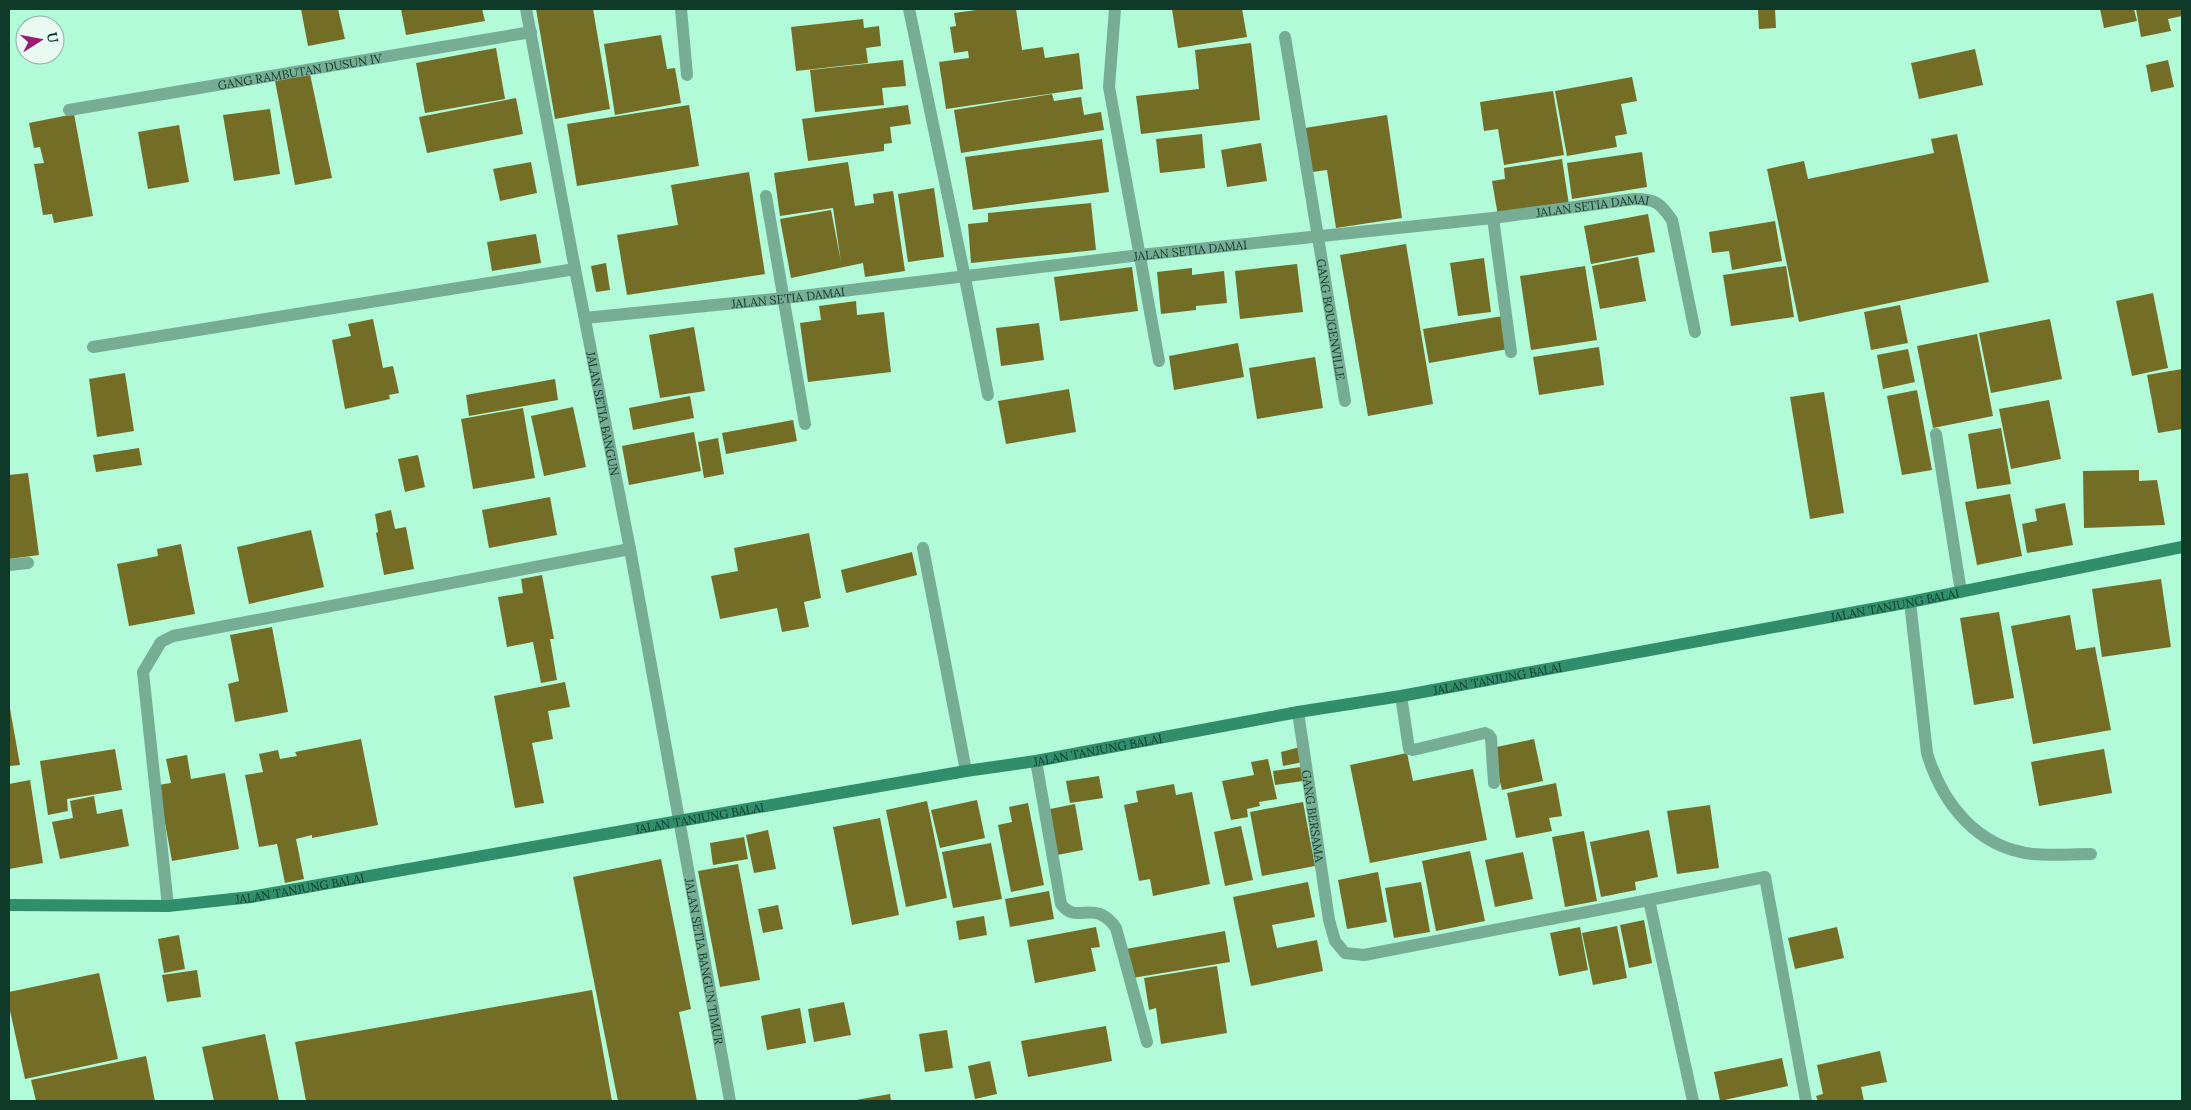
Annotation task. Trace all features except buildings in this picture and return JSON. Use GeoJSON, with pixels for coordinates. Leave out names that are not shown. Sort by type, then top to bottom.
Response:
{"type":"FeatureCollection","features":[{"type":"Feature","properties":{"kind":"street","name":"JALAN SETIA BANGUN"},"geometry":{"type":"LineString","coordinates":[[526,9],[574,268],[630,549],[678,820]]}},
{"type":"Feature","properties":{"kind":"street"},"geometry":{"type":"LineString","coordinates":[[680,9],[687,75]]}},
{"type":"Feature","properties":{"kind":"street"},"geometry":{"type":"LineString","coordinates":[[909,9],[988,395]]}},
{"type":"Feature","properties":{"kind":"street"},"geometry":{"type":"LineString","coordinates":[[1115,9],[1109,87],[1159,361]]}},
{"type":"Feature","properties":{"kind":"street","name":"GANG RAMBUTAN DUSUN IV"},"geometry":{"type":"LineString","coordinates":[[69,110],[531,32]]}},
{"type":"Feature","properties":{"kind":"street","name":"GANG BOUGENVILLE"},"geometry":{"type":"LineString","coordinates":[[1285,37],[1345,401]]}},
{"type":"Feature","properties":{"kind":"street"},"geometry":{"type":"LineString","coordinates":[[766,196],[785,298],[805,424]]}},
{"type":"Feature","properties":{"kind":"street","name":"JALAN SETIA DAMAI"},"geometry":{"type":"LineString","coordinates":[[585,318],[965,278],[1140,255],[1317,238],[1493,218],[1634,199],[1649,199],[1662,205],[1672,220],[1695,332]]}},
{"type":"Feature","properties":{"kind":"street"},"geometry":{"type":"LineString","coordinates":[[1493,218],[1511,352]]}},
{"type":"Feature","properties":{"kind":"street"},"geometry":{"type":"LineString","coordinates":[[93,347],[574,268]]}},
{"type":"Feature","properties":{"kind":"street"},"geometry":{"type":"LineString","coordinates":[[1936,434],[1961,592]]}},
{"type":"Feature","properties":{"kind":"street","name":"JALAN TANJUNG BALAI"},"geometry":{"type":"LineString","coordinates":[[9,905],[168,906],[251,897],[678,820],[966,771],[1036,761],[1298,712],[1401,696],[1910,602],[2182,547]]}},
{"type":"Feature","properties":{"kind":"street"},"geometry":{"type":"LineString","coordinates":[[923,548],[966,771]]}},
{"type":"Feature","properties":{"kind":"street"},"geometry":{"type":"LineString","coordinates":[[168,906],[143,672],[161,642],[172,636],[630,549]]}},
{"type":"Feature","properties":{"kind":"street"},"geometry":{"type":"LineString","coordinates":[[9,565],[28,563]]}},
{"type":"Feature","properties":{"kind":"street"},"geometry":{"type":"LineString","coordinates":[[1910,602],[1928,754],[1934,774],[1950,804],[1990,841],[2007,849],[2033,854],[2091,854]]}},
{"type":"Feature","properties":{"kind":"street"},"geometry":{"type":"LineString","coordinates":[[1401,696],[1409,749],[1413,750],[1485,733],[1491,738],[1494,783]]}},
{"type":"Feature","properties":{"kind":"street","name":"GANG BERSAMA"},"geometry":{"type":"LineString","coordinates":[[1298,712],[1329,920],[1335,941],[1345,953],[1364,955],[1764,877],[1806,1101]]}},
{"type":"Feature","properties":{"kind":"street"},"geometry":{"type":"LineString","coordinates":[[1036,761],[1061,904],[1066,911],[1074,913],[1097,912],[1108,916],[1116,928],[1147,1042]]}},
{"type":"Feature","properties":{"kind":"street","name":"JALAN SETIA BANGUN TIMUR"},"geometry":{"type":"LineString","coordinates":[[678,820],[730,1101]]}},
{"type":"Feature","properties":{"kind":"street"},"geometry":{"type":"LineString","coordinates":[[1649,900],[1693,1101]]}}]}
